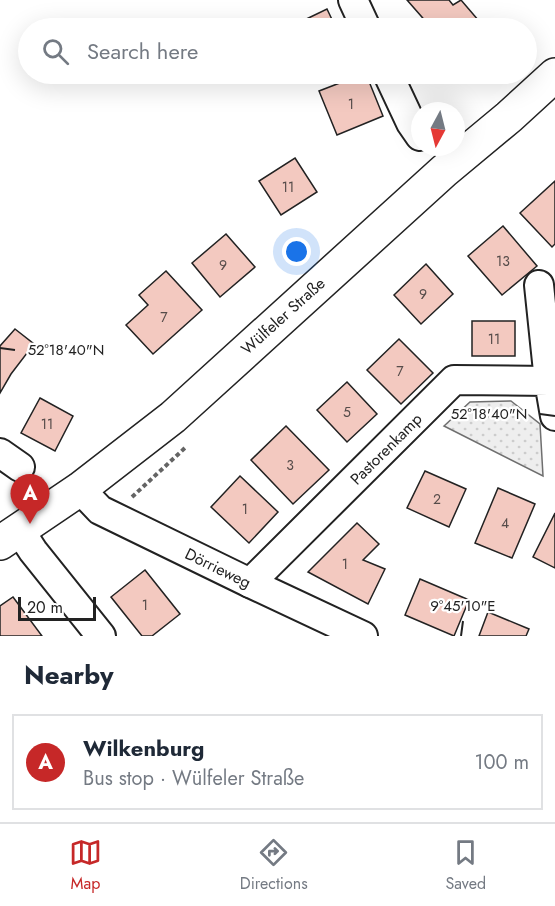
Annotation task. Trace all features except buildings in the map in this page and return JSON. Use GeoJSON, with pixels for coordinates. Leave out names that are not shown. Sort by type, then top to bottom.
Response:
{"type":"FeatureCollection","features":[{"type":"Feature","properties":{"kind":"main road","name":"Wülfeler Straße"},"geometry":{"type":"LineString","coordinates":[[10,537],[80,489],[173,417],[436,159],[509,117],[555,75]]}},
{"type":"Feature","properties":{"kind":"street"},"geometry":{"type":"LineString","coordinates":[[353,0],[361,18]]}},
{"type":"Feature","properties":{"kind":"street"},"geometry":{"type":"LineString","coordinates":[[393,84],[411,123]]}},
{"type":"Feature","properties":{"kind":"street"},"geometry":{"type":"LineString","coordinates":[[539,285],[555,416]]}},
{"type":"Feature","properties":{"kind":"street","name":"Pastorenkamp"},"geometry":{"type":"LineString","coordinates":[[250,584],[454,380],[549,381]]}},
{"type":"Feature","properties":{"kind":"street","name":"Dörrieweg"},"geometry":{"type":"LineString","coordinates":[[80,489],[100,510],[250,584],[363,636]]}},
{"type":"Feature","properties":{"kind":"street"},"geometry":{"type":"LineString","coordinates":[[10,537],[33,551],[101,636]]}},
{"type":"Feature","properties":{"kind":"shaded area"},"geometry":{"type":"Polygon","coordinates":[[[511,401],[540,424],[543,476],[444,426],[470,402],[511,401]]]}},
{"type":"Feature","properties":{"kind":"place","name":"Wilkenburg"},"geometry":{"type":"Point","coordinates":[30,524]}}]}
